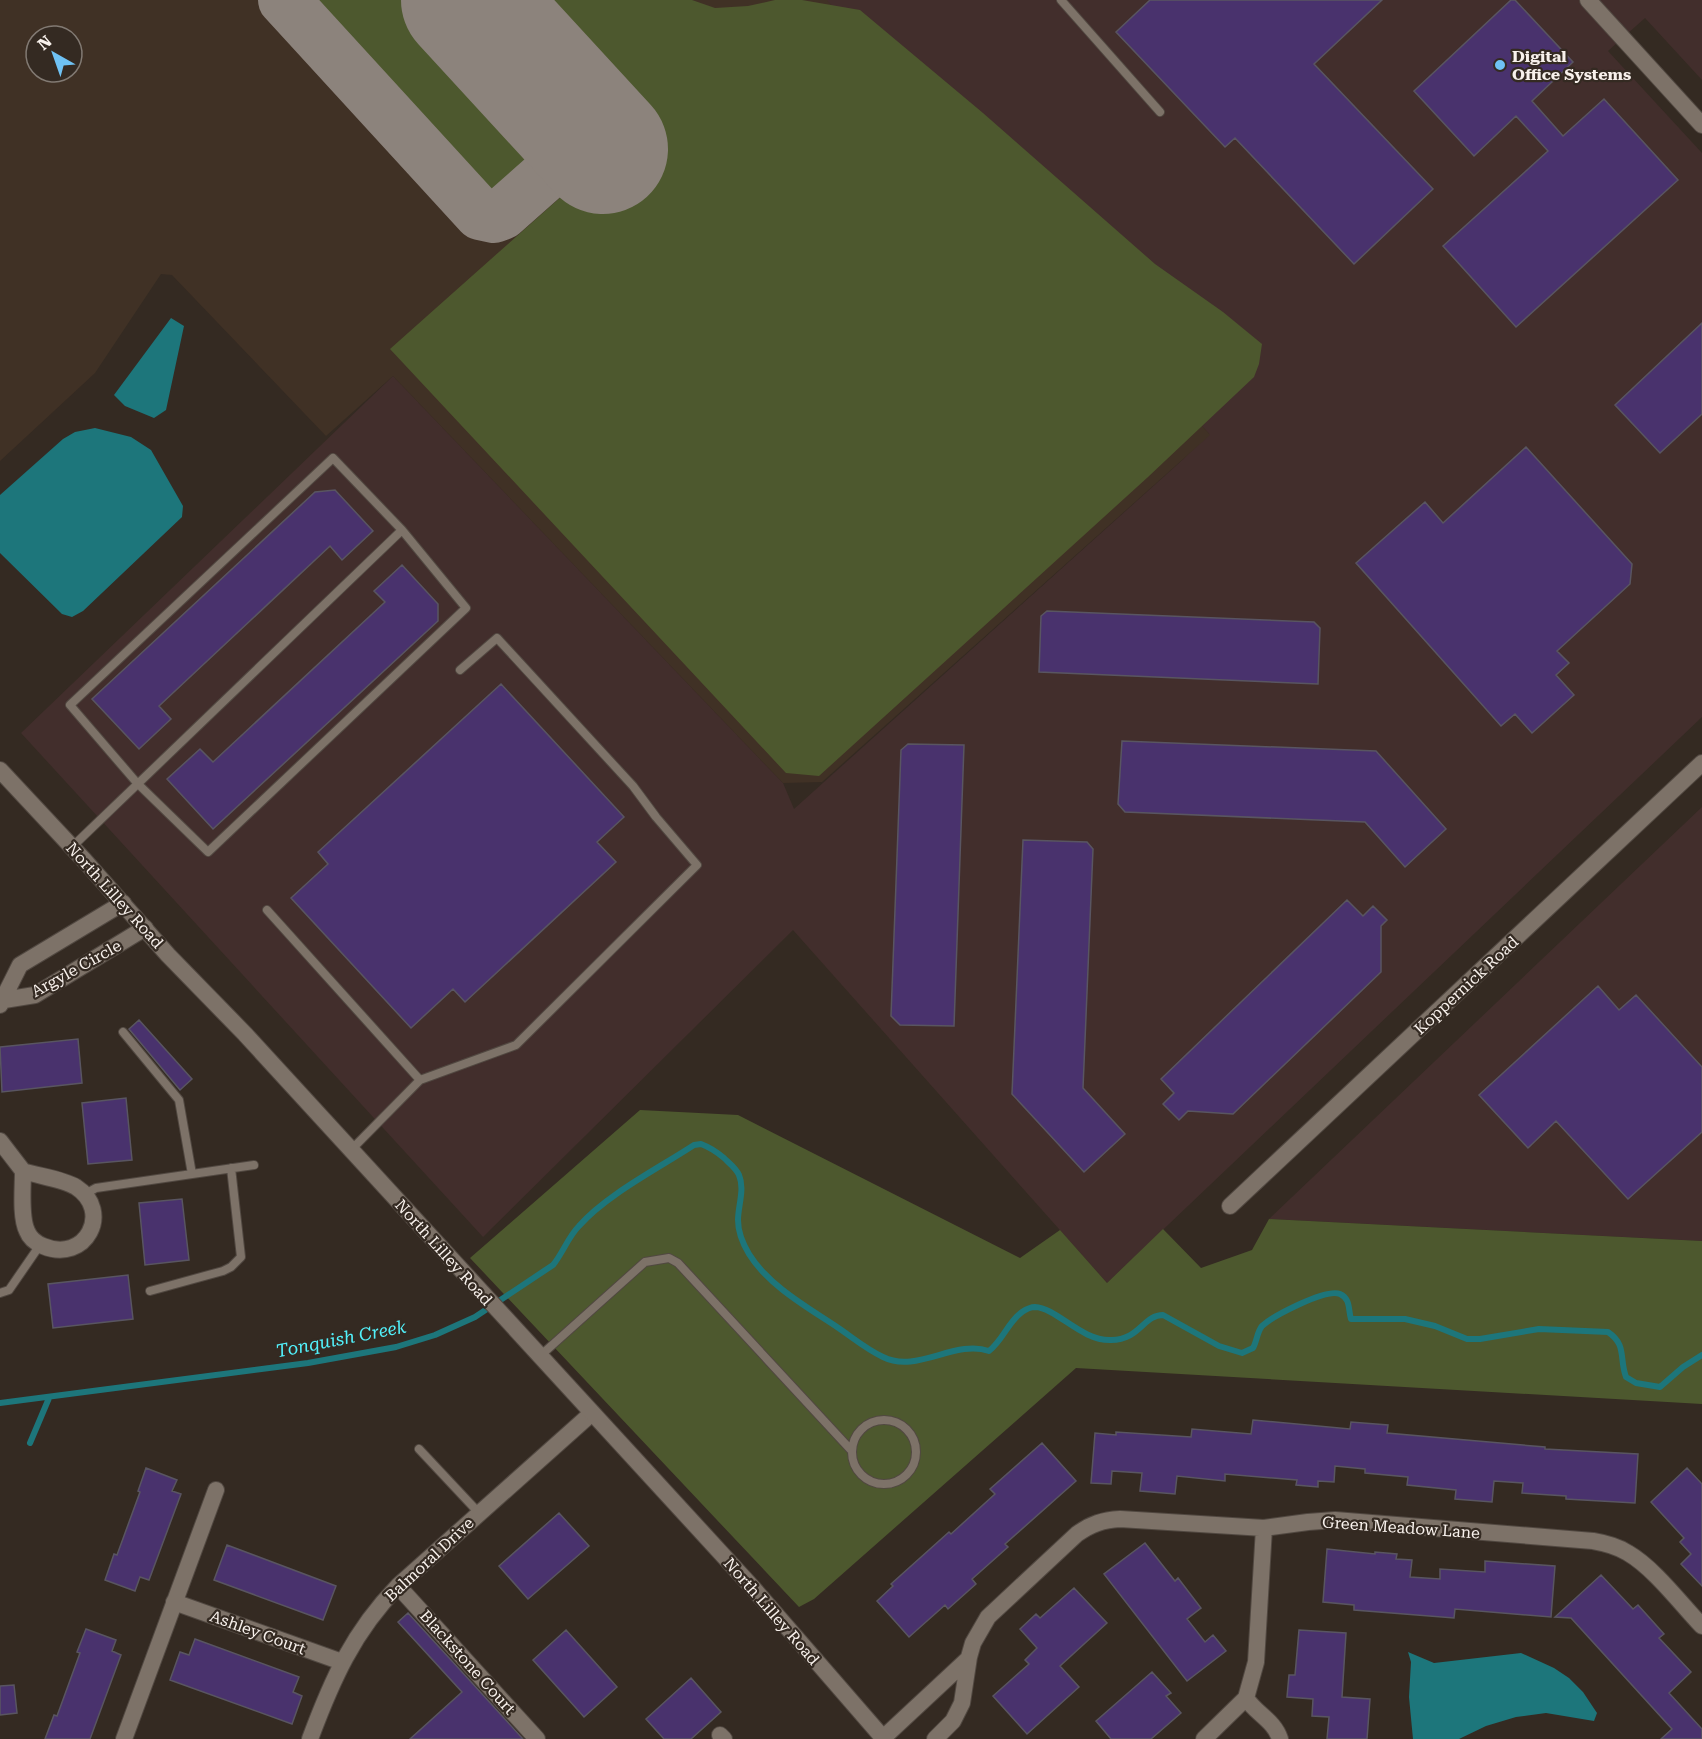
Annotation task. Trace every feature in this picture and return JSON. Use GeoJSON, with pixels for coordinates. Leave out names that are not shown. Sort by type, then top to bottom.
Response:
{"type":"FeatureCollection","features":[{"type":"Feature","properties":{"kind":"street"},"geometry":{"type":"LineString","coordinates":[[1588,0],[1702,125]]}},
{"type":"Feature","properties":{"kind":"street","name":"Koppernick Road"},"geometry":{"type":"LineString","coordinates":[[1230,1206],[1702,764]]}},
{"type":"Feature","properties":{"kind":"street","name":"North Lilley Road"},"geometry":{"type":"LineString","coordinates":[[0,770],[753,1588],[883,1739]]}},
{"type":"Feature","properties":{"kind":"street","name":"Argyle Circle"},"geometry":{"type":"LineString","coordinates":[[2,1002],[20,965],[123,903]]}},
{"type":"Feature","properties":{"kind":"street","name":"Argyle Circle"},"geometry":{"type":"LineString","coordinates":[[2,1002],[34,995],[145,928]]}},
{"type":"Feature","properties":{"kind":"street"},"geometry":{"type":"LineString","coordinates":[[0,1141],[23,1171],[26,1230],[33,1241],[54,1250],[67,1250],[78,1246],[87,1238],[94,1221],[85,1194],[73,1186],[23,1171]]}},
{"type":"Feature","properties":{"kind":"street","name":"Balmoral Drive"},"geometry":{"type":"LineString","coordinates":[[310,1739],[328,1689],[364,1625],[398,1586],[591,1413]]}},
{"type":"Feature","properties":{"kind":"street"},"geometry":{"type":"LineString","coordinates":[[124,1739],[216,1490]]}},
{"type":"Feature","properties":{"kind":"street","name":"Green Meadow Lane"},"geometry":{"type":"LineString","coordinates":[[935,1739],[953,1721],[962,1703],[973,1643],[988,1617],[1077,1534],[1104,1520],[1120,1518],[1264,1528],[1335,1520],[1593,1540],[1628,1553],[1645,1566],[1702,1626]]}},
{"type":"Feature","properties":{"kind":"street"},"geometry":{"type":"LineString","coordinates":[[1204,1739],[1246,1698],[1256,1662],[1264,1528]]}},
{"type":"Feature","properties":{"kind":"street","name":"Blackstone Court"},"geometry":{"type":"LineString","coordinates":[[398,1586],[537,1739]]}},
{"type":"Feature","properties":{"kind":"street","name":"Ashley Court"},"geometry":{"type":"LineString","coordinates":[[174,1602],[342,1662]]}},
{"type":"Feature","properties":{"kind":"street"},"geometry":{"type":"LineString","coordinates":[[883,1739],[969,1657]]}},
{"type":"Feature","properties":{"kind":"street"},"geometry":{"type":"LineString","coordinates":[[1246,1698],[1252,1707],[1270,1722],[1278,1732],[1280,1739]]}},
{"type":"Feature","properties":{"kind":"lane"},"geometry":{"type":"LineString","coordinates":[[1061,0],[1160,112]]}},
{"type":"Feature","properties":{"kind":"lane"},"geometry":{"type":"LineString","coordinates":[[333,458],[402,530],[466,608],[208,852],[137,783],[70,705],[333,458]]}},
{"type":"Feature","properties":{"kind":"lane"},"geometry":{"type":"LineString","coordinates":[[72,847],[402,530]]}},
{"type":"Feature","properties":{"kind":"lane"},"geometry":{"type":"LineString","coordinates":[[351,1150],[420,1080],[516,1045],[697,865],[633,786],[497,638],[460,670]]}},
{"type":"Feature","properties":{"kind":"lane"},"geometry":{"type":"LineString","coordinates":[[267,910],[420,1080]]}},
{"type":"Feature","properties":{"kind":"lane"},"geometry":{"type":"LineString","coordinates":[[123,1032],[179,1100],[192,1174]]}},
{"type":"Feature","properties":{"kind":"lane"},"geometry":{"type":"LineString","coordinates":[[85,1194],[96,1188],[254,1165]]}},
{"type":"Feature","properties":{"kind":"lane"},"geometry":{"type":"LineString","coordinates":[[150,1291],[223,1271],[241,1257],[231,1168]]}},
{"type":"Feature","properties":{"kind":"lane"},"geometry":{"type":"LineString","coordinates":[[0,1293],[9,1290],[40,1245]]}},
{"type":"Feature","properties":{"kind":"lane"},"geometry":{"type":"LineString","coordinates":[[540,1356],[645,1262],[669,1258],[678,1263],[851,1450],[853,1462],[864,1477],[885,1484],[895,1482],[912,1468],[916,1448],[907,1430],[899,1424],[879,1421],[861,1430],[851,1450]]}},
{"type":"Feature","properties":{"kind":"lane"},"geometry":{"type":"LineString","coordinates":[[419,1449],[478,1514]]}},
{"type":"Feature","properties":{"kind":"shaded area"},"geometry":{"type":"Polygon","coordinates":[[[0,0],[827,0],[1210,435],[822,782],[783,783],[393,376],[326,436],[172,275],[161,274],[95,373],[0,461],[0,0]]]}},
{"type":"Feature","properties":{"kind":"shaded area"},"geometry":{"type":"Polygon","coordinates":[[[823,0],[1702,0],[1702,80],[1645,18],[1608,51],[1702,153],[1702,717],[1107,1283],[793,930],[483,1237],[21,733],[393,376],[783,783],[794,809],[1179,463],[1209,434],[823,0]]]}},
{"type":"Feature","properties":{"kind":"shaded area"},"geometry":{"type":"Polygon","coordinates":[[[1702,807],[1702,1241],[1269,1219],[1702,807]]]}},
{"type":"Feature","properties":{"kind":"green space"},"geometry":{"type":"Polygon","coordinates":[[[302,0],[410,0],[542,146],[533,163],[508,186],[491,195],[487,194],[455,170],[302,0]]]}},
{"type":"Feature","properties":{"kind":"green space"},"geometry":{"type":"Polygon","coordinates":[[[517,0],[692,0],[715,8],[748,6],[775,0],[802,0],[860,10],[983,113],[1155,264],[1223,312],[1262,344],[1254,377],[1148,477],[819,776],[786,773],[390,349],[636,130],[517,0]]]}},
{"type":"Feature","properties":{"kind":"green space"},"geometry":{"type":"Polygon","coordinates":[[[640,1110],[738,1115],[1020,1258],[1060,1230],[1107,1283],[1163,1229],[1201,1268],[1252,1250],[1269,1219],[1702,1241],[1702,1404],[1076,1368],[814,1599],[799,1607],[470,1258],[640,1110]]]}},
{"type":"Feature","properties":{"kind":"water"},"geometry":{"type":"Polygon","coordinates":[[[171,318],[184,326],[166,410],[154,418],[125,406],[114,395],[171,318]]]}},
{"type":"Feature","properties":{"kind":"water"},"geometry":{"type":"Polygon","coordinates":[[[95,428],[131,437],[151,450],[183,506],[182,517],[83,611],[72,617],[62,614],[0,553],[0,495],[63,439],[75,432],[95,428]]]}},
{"type":"Feature","properties":{"kind":"water"},"geometry":{"type":"Polygon","coordinates":[[[1408,1652],[1434,1663],[1521,1653],[1554,1668],[1569,1678],[1583,1692],[1597,1713],[1594,1721],[1546,1713],[1516,1717],[1486,1726],[1459,1739],[1413,1739],[1409,1697],[1411,1662],[1408,1652]]]}},
{"type":"Feature","properties":{"kind":"building"},"geometry":{"type":"Polygon","coordinates":[[[1150,0],[1382,0],[1314,64],[1433,189],[1354,264],[1235,138],[1225,147],[1116,32],[1150,0]]]}},
{"type":"Feature","properties":{"kind":"building"},"geometry":{"type":"Polygon","coordinates":[[[1511,0],[1515,0],[1573,62],[1532,101],[1563,136],[1604,99],[1678,180],[1516,327],[1443,246],[1548,151],[1516,116],[1474,156],[1414,91],[1511,0]]]}},
{"type":"Feature","properties":{"kind":"building"},"geometry":{"type":"Polygon","coordinates":[[[1702,323],[1702,414],[1660,453],[1615,405],[1702,323]]]}},
{"type":"Feature","properties":{"kind":"building"},"geometry":{"type":"Polygon","coordinates":[[[1526,447],[1632,564],[1630,584],[1557,651],[1569,663],[1556,675],[1574,695],[1532,733],[1515,714],[1501,726],[1356,563],[1425,502],[1443,523],[1526,447]]]}},
{"type":"Feature","properties":{"kind":"building"},"geometry":{"type":"Polygon","coordinates":[[[335,490],[373,531],[342,560],[330,546],[159,706],[171,719],[139,749],[92,699],[315,492],[335,490]]]}},
{"type":"Feature","properties":{"kind":"building"},"geometry":{"type":"Polygon","coordinates":[[[402,565],[438,604],[438,621],[213,829],[167,779],[200,749],[213,762],[385,602],[374,591],[402,565]]]}},
{"type":"Feature","properties":{"kind":"building"},"geometry":{"type":"Polygon","coordinates":[[[1047,611],[1314,622],[1320,628],[1318,684],[1039,672],[1041,616],[1047,611]]]}},
{"type":"Feature","properties":{"kind":"building"},"geometry":{"type":"Polygon","coordinates":[[[501,684],[624,817],[597,842],[616,862],[465,1002],[453,989],[411,1028],[291,898],[328,864],[318,852],[501,684]]]}},
{"type":"Feature","properties":{"kind":"building"},"geometry":{"type":"Polygon","coordinates":[[[1122,741],[1376,751],[1446,829],[1405,867],[1365,822],[1125,812],[1118,804],[1122,741]]]}},
{"type":"Feature","properties":{"kind":"building"},"geometry":{"type":"Polygon","coordinates":[[[908,744],[964,745],[954,1026],[900,1025],[891,1016],[901,750],[908,744]]]}},
{"type":"Feature","properties":{"kind":"building"},"geometry":{"type":"Polygon","coordinates":[[[1023,840],[1087,842],[1093,849],[1083,1088],[1125,1134],[1084,1172],[1012,1094],[1023,840]]]}},
{"type":"Feature","properties":{"kind":"building"},"geometry":{"type":"Polygon","coordinates":[[[1347,900],[1363,916],[1373,906],[1387,920],[1381,926],[1381,972],[1233,1114],[1188,1111],[1179,1120],[1163,1104],[1174,1093],[1161,1079],[1347,900]]]}},
{"type":"Feature","properties":{"kind":"building"},"geometry":{"type":"Polygon","coordinates":[[[1598,986],[1619,1010],[1636,995],[1702,1067],[1702,1132],[1628,1199],[1556,1121],[1528,1148],[1479,1095],[1598,986]]]}},
{"type":"Feature","properties":{"kind":"building"},"geometry":{"type":"Polygon","coordinates":[[[139,1020],[192,1079],[180,1090],[129,1029],[139,1020]]]}},
{"type":"Feature","properties":{"kind":"building"},"geometry":{"type":"Polygon","coordinates":[[[78,1039],[82,1083],[2,1092],[0,1047],[78,1039]]]}},
{"type":"Feature","properties":{"kind":"building"},"geometry":{"type":"Polygon","coordinates":[[[126,1098],[132,1160],[88,1164],[82,1103],[126,1098]]]}},
{"type":"Feature","properties":{"kind":"building"},"geometry":{"type":"Polygon","coordinates":[[[182,1199],[189,1260],[145,1265],[139,1203],[182,1199]]]}},
{"type":"Feature","properties":{"kind":"building"},"geometry":{"type":"Polygon","coordinates":[[[128,1275],[133,1319],[53,1328],[48,1284],[128,1275]]]}},
{"type":"Feature","properties":{"kind":"building"},"geometry":{"type":"Polygon","coordinates":[[[1253,1420],[1350,1429],[1351,1422],[1388,1425],[1387,1433],[1545,1447],[1545,1449],[1638,1454],[1635,1503],[1566,1499],[1566,1496],[1522,1493],[1523,1483],[1494,1481],[1492,1502],[1455,1499],[1456,1490],[1407,1485],[1408,1477],[1365,1473],[1365,1469],[1335,1466],[1334,1482],[1318,1481],[1318,1487],[1296,1485],[1297,1480],[1225,1474],[1225,1481],[1177,1476],[1175,1494],[1140,1491],[1142,1473],[1112,1471],[1111,1484],[1091,1483],[1095,1433],[1116,1435],[1116,1432],[1191,1437],[1192,1429],[1251,1434],[1253,1420]]]}},
{"type":"Feature","properties":{"kind":"building"},"geometry":{"type":"Polygon","coordinates":[[[1042,1443],[1076,1481],[1005,1544],[1008,1547],[972,1579],[976,1584],[948,1609],[945,1605],[909,1637],[877,1601],[893,1586],[891,1584],[995,1494],[990,1489],[1042,1443]]]}},
{"type":"Feature","properties":{"kind":"building"},"geometry":{"type":"Polygon","coordinates":[[[146,1468],[177,1480],[172,1491],[181,1494],[149,1580],[140,1577],[135,1591],[105,1580],[114,1554],[117,1555],[140,1492],[138,1491],[146,1468]]]}},
{"type":"Feature","properties":{"kind":"building"},"geometry":{"type":"Polygon","coordinates":[[[1687,1468],[1702,1484],[1702,1586],[1681,1564],[1691,1554],[1680,1542],[1684,1538],[1651,1502],[1687,1468]]]}},
{"type":"Feature","properties":{"kind":"building"},"geometry":{"type":"Polygon","coordinates":[[[559,1513],[589,1546],[528,1599],[499,1566],[559,1513]]]}},
{"type":"Feature","properties":{"kind":"building"},"geometry":{"type":"Polygon","coordinates":[[[1145,1543],[1175,1581],[1178,1578],[1201,1608],[1187,1619],[1205,1642],[1213,1635],[1226,1651],[1187,1681],[1104,1574],[1145,1543]]]}},
{"type":"Feature","properties":{"kind":"building"},"geometry":{"type":"Polygon","coordinates":[[[227,1545],[336,1586],[323,1620],[214,1580],[227,1545]]]}},
{"type":"Feature","properties":{"kind":"building"},"geometry":{"type":"Polygon","coordinates":[[[1327,1549],[1397,1554],[1396,1559],[1412,1560],[1410,1577],[1440,1579],[1440,1569],[1485,1572],[1485,1561],[1555,1566],[1551,1617],[1455,1609],[1454,1618],[1354,1610],[1354,1605],[1323,1602],[1327,1549]]]}},
{"type":"Feature","properties":{"kind":"building"},"geometry":{"type":"Polygon","coordinates":[[[1601,1575],[1633,1609],[1638,1605],[1664,1634],[1659,1638],[1691,1672],[1669,1693],[1702,1729],[1702,1739],[1661,1739],[1672,1729],[1571,1618],[1555,1617],[1601,1575]]]}},
{"type":"Feature","properties":{"kind":"building"},"geometry":{"type":"Polygon","coordinates":[[[1074,1588],[1107,1623],[1060,1666],[1079,1687],[1027,1734],[993,1696],[1029,1664],[1025,1660],[1037,1648],[1020,1629],[1036,1614],[1040,1618],[1074,1588]]]}},
{"type":"Feature","properties":{"kind":"building"},"geometry":{"type":"Polygon","coordinates":[[[408,1613],[523,1739],[410,1739],[462,1692],[398,1622],[408,1613]]]}},
{"type":"Feature","properties":{"kind":"building"},"geometry":{"type":"Polygon","coordinates":[[[86,1629],[116,1640],[112,1651],[121,1655],[90,1739],[45,1739],[54,1715],[57,1716],[80,1653],[77,1652],[86,1629]]]}},
{"type":"Feature","properties":{"kind":"building"},"geometry":{"type":"Polygon","coordinates":[[[566,1630],[617,1687],[584,1717],[533,1660],[566,1630]]]}},
{"type":"Feature","properties":{"kind":"building"},"geometry":{"type":"Polygon","coordinates":[[[1299,1630],[1346,1633],[1342,1697],[1370,1699],[1367,1739],[1327,1739],[1329,1717],[1312,1716],[1313,1699],[1287,1697],[1289,1675],[1295,1675],[1299,1630]]]}},
{"type":"Feature","properties":{"kind":"building"},"geometry":{"type":"Polygon","coordinates":[[[195,1639],[299,1677],[293,1692],[302,1696],[292,1724],[170,1680],[180,1652],[189,1655],[195,1639]]]}},
{"type":"Feature","properties":{"kind":"building"},"geometry":{"type":"Polygon","coordinates":[[[1152,1672],[1171,1693],[1166,1696],[1181,1713],[1151,1739],[1111,1739],[1096,1721],[1152,1672]]]}},
{"type":"Feature","properties":{"kind":"building"},"geometry":{"type":"Polygon","coordinates":[[[691,1678],[721,1712],[691,1739],[664,1739],[646,1719],[691,1678]]]}},
{"type":"Feature","properties":{"kind":"building"},"geometry":{"type":"Polygon","coordinates":[[[14,1685],[17,1713],[0,1715],[0,1686],[14,1685]]]}},
{"type":"Feature","properties":{"kind":"waterway","name":"Tonquish Creek"},"geometry":{"type":"LineString","coordinates":[[0,1403],[308,1363],[396,1347],[435,1335],[475,1317],[553,1265],[575,1230],[603,1204],[694,1145],[701,1144],[721,1156],[739,1175],[741,1180],[739,1229],[741,1238],[757,1266],[801,1304],[871,1350],[896,1361],[909,1362],[963,1349],[989,1351],[1017,1316],[1035,1307],[1052,1313],[1090,1335],[1111,1340],[1129,1336],[1151,1319],[1163,1315],[1219,1346],[1242,1353],[1253,1348],[1260,1328],[1268,1322],[1300,1304],[1333,1293],[1344,1296],[1349,1305],[1351,1319],[1405,1319],[1435,1326],[1467,1339],[1539,1329],[1608,1332],[1618,1342],[1626,1377],[1636,1383],[1660,1387],[1683,1367],[1702,1355]]}},
{"type":"Feature","properties":{"kind":"waterway"},"geometry":{"type":"LineString","coordinates":[[30,1443],[49,1398]]}},
{"type":"Feature","properties":{"kind":"taxiway"},"geometry":{"type":"LineString","coordinates":[[284,0],[480,214],[494,217],[502,214],[590,136]]}},
{"type":"Feature","properties":{"kind":"runway"},"geometry":{"type":"LineString","coordinates":[[466,0],[603,149]]}},
{"type":"Feature","properties":{"kind":"place","name":"Digital Office Systems"},"geometry":{"type":"Point","coordinates":[1500,65]}}]}
